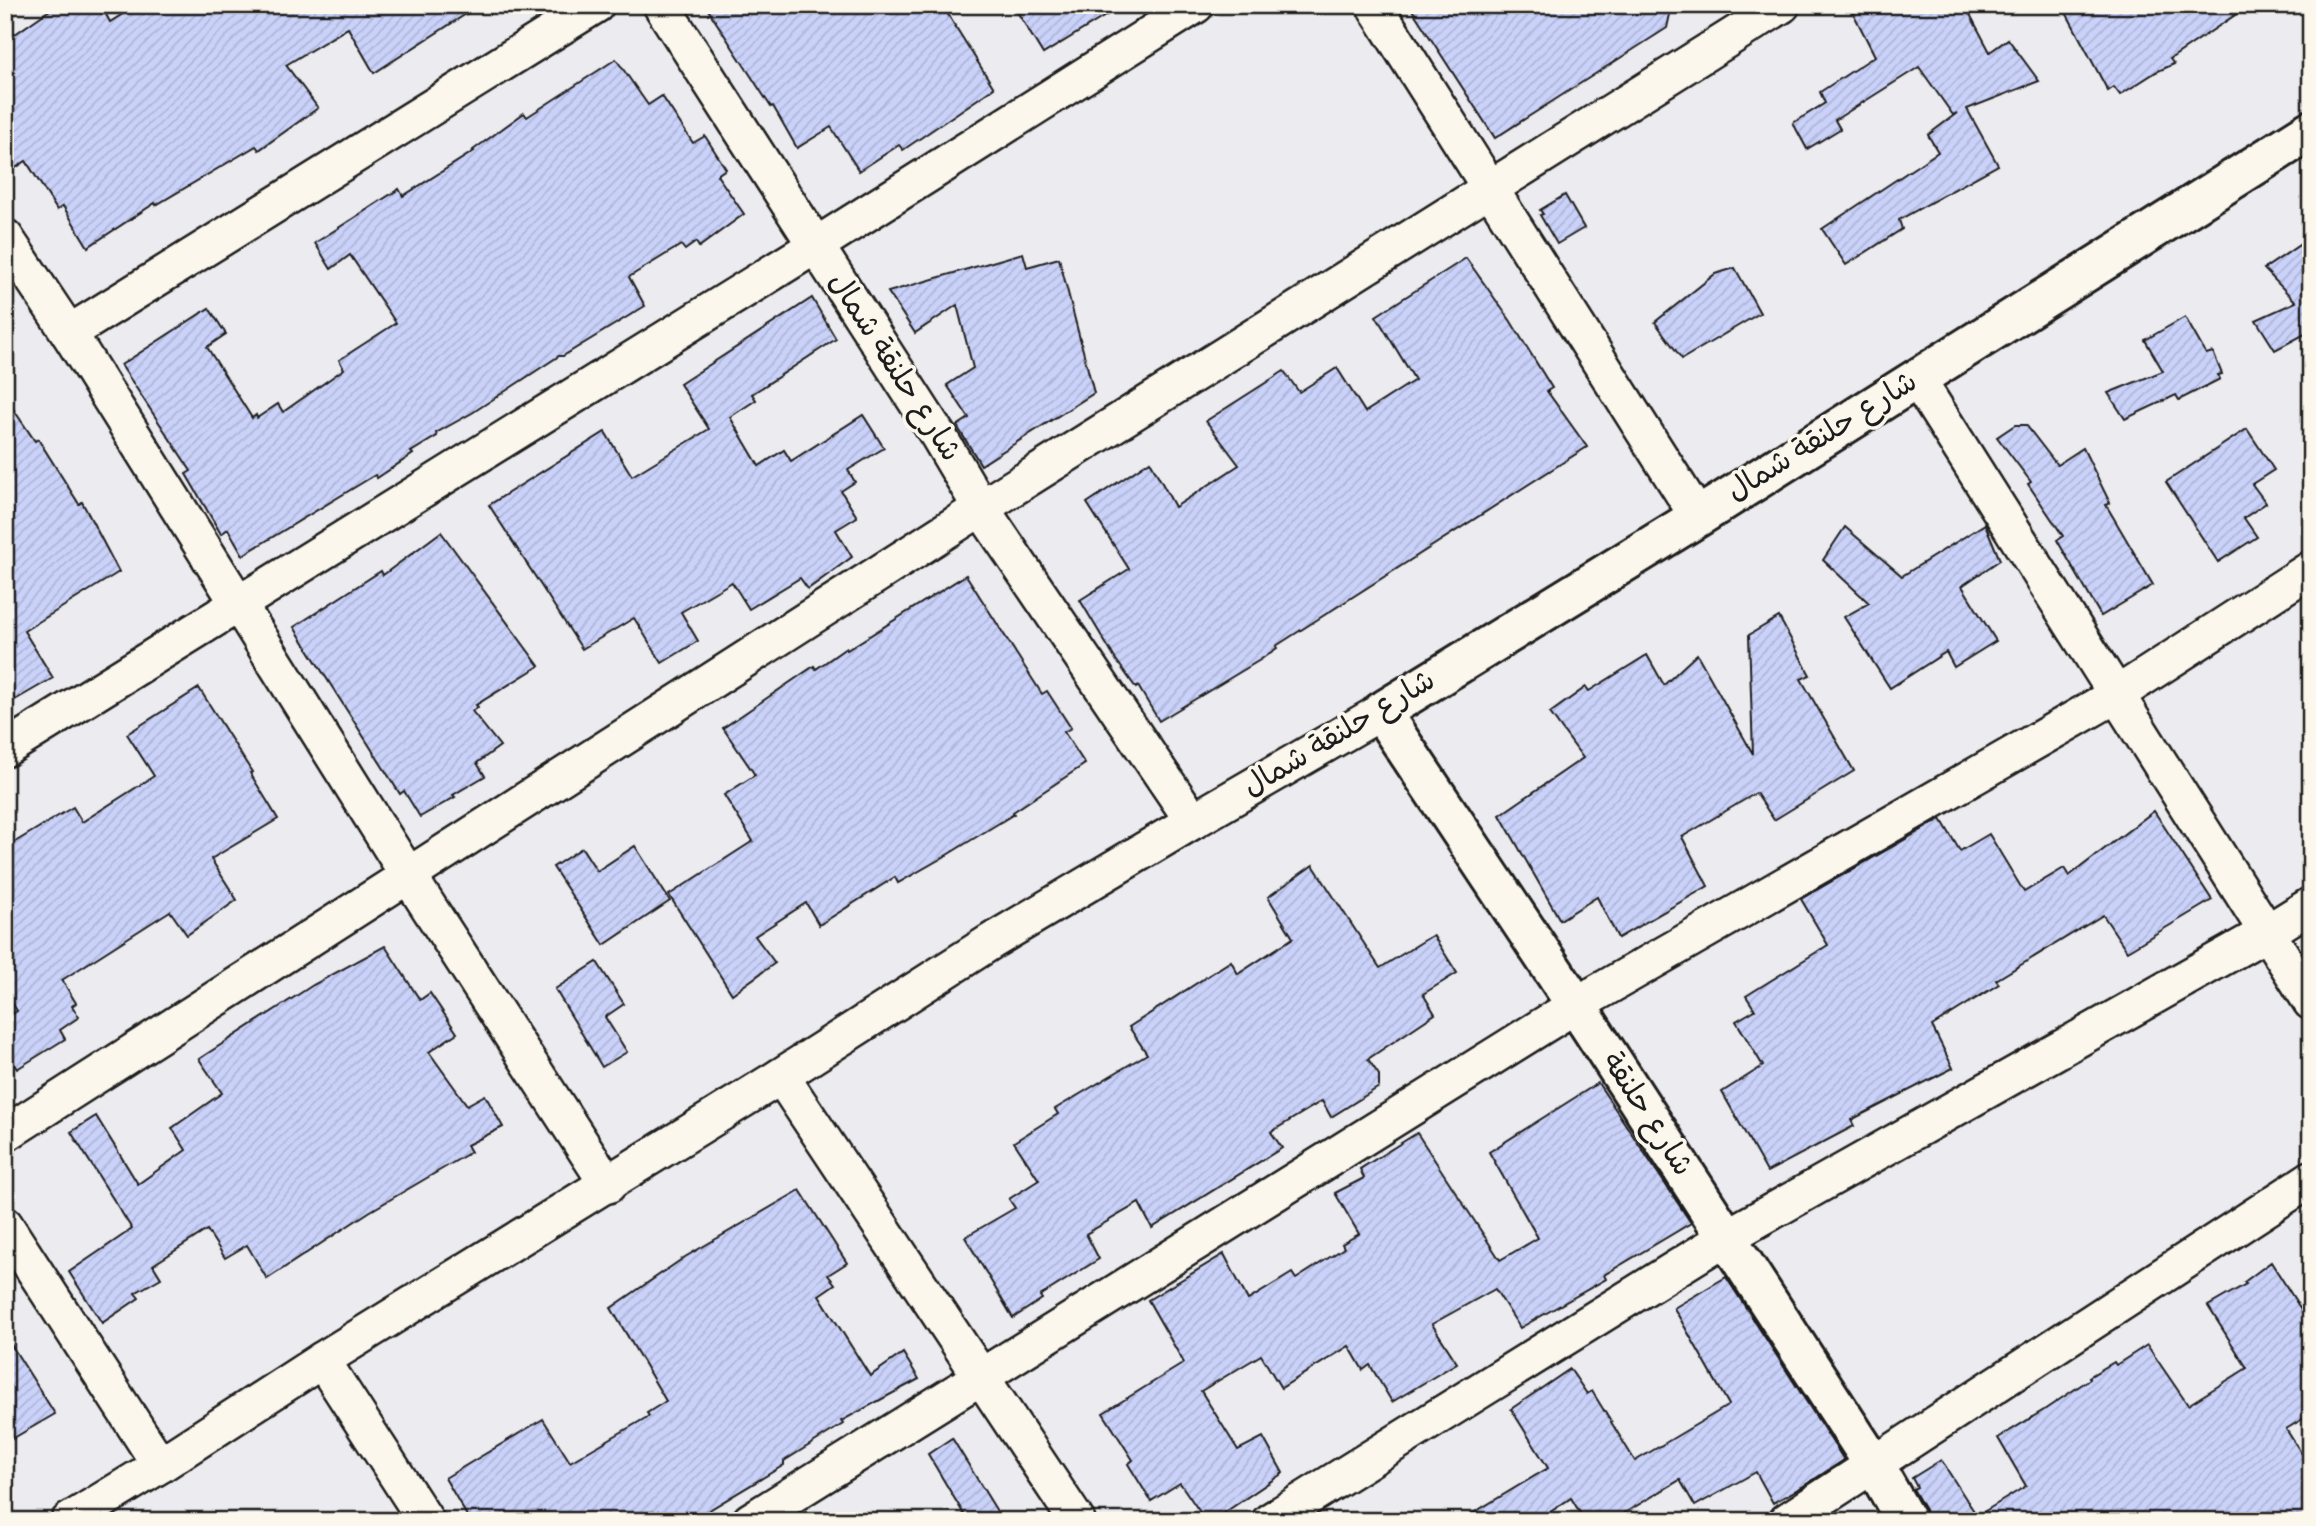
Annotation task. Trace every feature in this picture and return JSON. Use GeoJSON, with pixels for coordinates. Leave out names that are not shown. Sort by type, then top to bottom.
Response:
{"type":"FeatureCollection","features":[{"type":"Feature","properties":{"kind":"street"},"geometry":{"type":"LineString","coordinates":[[69,333],[596,5]]}},
{"type":"Feature","properties":{"kind":"street","name":"شارع حلنقة شمال"},"geometry":{"type":"LineString","coordinates":[[661,5],[932,426],[981,508],[1193,821],[1381,712],[1698,517],[2311,130]]}},
{"type":"Feature","properties":{"kind":"street"},"geometry":{"type":"LineString","coordinates":[[5,749],[815,246],[1196,5]]}},
{"type":"Feature","properties":{"kind":"street"},"geometry":{"type":"LineString","coordinates":[[1374,5],[1698,517]]}},
{"type":"Feature","properties":{"kind":"street"},"geometry":{"type":"LineString","coordinates":[[5,1134],[981,508],[1782,5]]}},
{"type":"Feature","properties":{"kind":"street"},"geometry":{"type":"LineString","coordinates":[[5,237],[69,333],[408,875],[608,1185]]}},
{"type":"Feature","properties":{"kind":"street"},"geometry":{"type":"LineString","coordinates":[[1917,379],[2311,1002]]}},
{"type":"Feature","properties":{"kind":"street"},"geometry":{"type":"LineString","coordinates":[[750,1521],[1576,1005],[2116,695],[2311,569]]}},
{"type":"Feature","properties":{"kind":"street","name":"شارع حلنقة"},"geometry":{"type":"LineString","coordinates":[[1381,712],[1576,1005],[1874,1465],[1906,1521]]}},
{"type":"Feature","properties":{"kind":"street"},"geometry":{"type":"LineString","coordinates":[[69,1521],[322,1360],[608,1185],[992,941],[1193,821]]}},
{"type":"Feature","properties":{"kind":"street"},"geometry":{"type":"LineString","coordinates":[[1270,1521],[1725,1238],[2266,933],[2311,905]]}},
{"type":"Feature","properties":{"kind":"street"},"geometry":{"type":"LineString","coordinates":[[781,1076],[1077,1521]]}},
{"type":"Feature","properties":{"kind":"street"},"geometry":{"type":"LineString","coordinates":[[1787,1521],[2311,1179]]}},
{"type":"Feature","properties":{"kind":"street"},"geometry":{"type":"LineString","coordinates":[[5,1225],[160,1465]]}},
{"type":"Feature","properties":{"kind":"street"},"geometry":{"type":"LineString","coordinates":[[322,1360],[426,1521]]}},
{"type":"Feature","properties":{"kind":"building"},"geometry":{"type":"Polygon","coordinates":[[[57,5],[101,5],[110,22],[137,5],[480,5],[374,73],[348,28],[286,65],[318,108],[259,150],[256,146],[156,205],[155,203],[88,247],[63,206],[57,210],[26,161],[5,175],[5,41],[57,5]]]}},
{"type":"Feature","properties":{"kind":"building"},"geometry":{"type":"Polygon","coordinates":[[[705,5],[942,5],[994,88],[903,150],[899,145],[859,171],[831,127],[797,148],[773,106],[771,107],[705,5]]]}},
{"type":"Feature","properties":{"kind":"building"},"geometry":{"type":"Polygon","coordinates":[[[1013,5],[1123,5],[1043,54],[1013,5]]]}},
{"type":"Feature","properties":{"kind":"building"},"geometry":{"type":"Polygon","coordinates":[[[1409,5],[1672,5],[1667,28],[1495,138],[1409,5]]]}},
{"type":"Feature","properties":{"kind":"building"},"geometry":{"type":"Polygon","coordinates":[[[1849,5],[1965,5],[1990,52],[2008,39],[2039,81],[1967,109],[1998,165],[1899,220],[1902,229],[1846,265],[1822,229],[1938,152],[1928,135],[1957,113],[1953,115],[1919,67],[1835,120],[1840,129],[1807,149],[1793,123],[1825,103],[1820,92],[1875,56],[1849,5]]]}},
{"type":"Feature","properties":{"kind":"building"},"geometry":{"type":"Polygon","coordinates":[[[2062,5],[2250,5],[2170,59],[2174,64],[2120,95],[2114,87],[2108,91],[2062,5]]]}},
{"type":"Feature","properties":{"kind":"building"},"geometry":{"type":"Polygon","coordinates":[[[616,59],[648,105],[662,96],[693,143],[705,136],[726,169],[717,175],[744,214],[699,247],[696,242],[685,250],[681,245],[629,277],[645,306],[436,433],[437,436],[377,478],[375,475],[243,555],[228,529],[221,534],[186,474],[191,471],[121,365],[209,308],[226,334],[207,347],[252,418],[256,415],[257,418],[278,404],[283,412],[344,369],[339,360],[396,323],[350,255],[331,269],[315,243],[399,189],[403,196],[474,151],[524,113],[527,117],[616,59]]]}},
{"type":"Feature","properties":{"kind":"building"},"geometry":{"type":"Polygon","coordinates":[[[1565,195],[1584,228],[1557,244],[1540,215],[1543,214],[1540,210],[1565,195]]]}},
{"type":"Feature","properties":{"kind":"building"},"geometry":{"type":"Polygon","coordinates":[[[2311,237],[2311,331],[2275,350],[2256,320],[2296,302],[2264,269],[2311,237]]]}},
{"type":"Feature","properties":{"kind":"building"},"geometry":{"type":"Polygon","coordinates":[[[1023,253],[1027,267],[1059,258],[1094,393],[981,465],[957,426],[969,418],[947,385],[973,368],[957,305],[915,333],[888,292],[1023,253]]]}},
{"type":"Feature","properties":{"kind":"building"},"geometry":{"type":"Polygon","coordinates":[[[1466,258],[1510,320],[1552,388],[1547,391],[1587,447],[1276,646],[1277,648],[1260,660],[1159,721],[1138,686],[1136,688],[1114,657],[1080,600],[1129,569],[1087,503],[1150,461],[1175,507],[1239,465],[1206,421],[1284,371],[1299,392],[1337,368],[1365,412],[1415,380],[1376,316],[1466,258]]]}},
{"type":"Feature","properties":{"kind":"building"},"geometry":{"type":"Polygon","coordinates":[[[1735,268],[1760,313],[1682,359],[1655,322],[1715,274],[1735,268]]]}},
{"type":"Feature","properties":{"kind":"building"},"geometry":{"type":"Polygon","coordinates":[[[812,298],[836,339],[752,394],[756,400],[730,417],[759,466],[784,450],[791,461],[863,415],[884,448],[848,470],[855,482],[841,491],[857,517],[836,530],[852,557],[808,589],[800,578],[749,609],[732,582],[681,612],[698,641],[662,663],[634,618],[582,649],[489,505],[605,432],[632,476],[709,429],[680,384],[812,298]]]}},
{"type":"Feature","properties":{"kind":"building"},"geometry":{"type":"Polygon","coordinates":[[[2185,317],[2206,354],[2213,352],[2222,374],[2218,375],[2220,379],[2179,400],[2176,395],[2125,419],[2108,393],[2163,371],[2145,340],[2185,317]]]}},
{"type":"Feature","properties":{"kind":"building"},"geometry":{"type":"Polygon","coordinates":[[[5,397],[35,441],[38,439],[79,504],[82,502],[119,572],[24,631],[53,678],[15,700],[5,684],[5,397]]]}},
{"type":"Feature","properties":{"kind":"building"},"geometry":{"type":"Polygon","coordinates":[[[2015,425],[2026,425],[2057,465],[2083,448],[2110,503],[2106,505],[2153,585],[2101,616],[2057,540],[2063,536],[2028,484],[2031,482],[1997,437],[2015,425]]]}},
{"type":"Feature","properties":{"kind":"building"},"geometry":{"type":"Polygon","coordinates":[[[2247,429],[2274,470],[2252,484],[2266,503],[2244,518],[2257,537],[2218,562],[2166,482],[2247,429]]]}},
{"type":"Feature","properties":{"kind":"building"},"geometry":{"type":"Polygon","coordinates":[[[1985,524],[2000,560],[1962,586],[1996,641],[1954,667],[1946,652],[1890,688],[1844,617],[1869,603],[1823,560],[1845,527],[1902,576],[1985,524]]]}},
{"type":"Feature","properties":{"kind":"building"},"geometry":{"type":"Polygon","coordinates":[[[441,532],[539,666],[476,705],[478,707],[472,711],[500,746],[477,763],[485,776],[420,817],[404,791],[400,794],[294,627],[381,571],[383,575],[441,532]]]}},
{"type":"Feature","properties":{"kind":"building"},"geometry":{"type":"Polygon","coordinates":[[[966,575],[1042,694],[1047,691],[1071,728],[1064,732],[1085,764],[1013,812],[1014,814],[942,858],[898,883],[895,877],[819,925],[806,903],[755,936],[775,963],[732,994],[669,895],[753,841],[724,795],[755,775],[723,728],[814,666],[816,669],[966,575]]]}},
{"type":"Feature","properties":{"kind":"building"},"geometry":{"type":"Polygon","coordinates":[[[1779,617],[1810,675],[1801,679],[1854,771],[1774,820],[1756,793],[1682,837],[1708,886],[1618,938],[1597,897],[1560,920],[1500,815],[1583,758],[1550,713],[1586,687],[1589,691],[1647,655],[1664,685],[1697,654],[1753,754],[1749,635],[1779,617]]]}},
{"type":"Feature","properties":{"kind":"building"},"geometry":{"type":"Polygon","coordinates":[[[199,688],[278,819],[211,859],[237,900],[187,935],[170,911],[62,980],[76,1003],[72,1006],[79,1017],[60,1030],[65,1039],[17,1069],[5,1051],[5,1018],[17,1011],[5,991],[5,848],[73,807],[82,822],[154,776],[127,734],[199,688]]]}},
{"type":"Feature","properties":{"kind":"building"},"geometry":{"type":"Polygon","coordinates":[[[2154,811],[2212,900],[2127,951],[2103,915],[1996,980],[1999,984],[1932,1026],[1953,1068],[1851,1120],[1854,1126],[1767,1172],[1722,1092],[1763,1066],[1736,1021],[1755,1010],[1746,996],[1828,945],[1801,899],[1941,819],[1960,851],[1989,834],[2024,892],[2064,868],[2069,876],[2154,811]]]}},
{"type":"Feature","properties":{"kind":"building"},"geometry":{"type":"Polygon","coordinates":[[[635,846],[670,901],[604,945],[553,867],[582,848],[597,871],[635,846]]]}},
{"type":"Feature","properties":{"kind":"building"},"geometry":{"type":"Polygon","coordinates":[[[1313,865],[1380,968],[1433,935],[1457,973],[1423,994],[1435,1014],[1368,1059],[1379,1075],[1379,1087],[1331,1117],[1322,1101],[1271,1132],[1282,1148],[1152,1228],[1139,1203],[1086,1234],[1099,1259],[1040,1296],[1042,1299],[1013,1318],[965,1237],[1015,1208],[1009,1199],[1039,1180],[1014,1142],[1058,1114],[1055,1109],[1147,1054],[1129,1027],[1231,961],[1238,974],[1293,938],[1268,897],[1313,865]]]}},
{"type":"Feature","properties":{"kind":"building"},"geometry":{"type":"Polygon","coordinates":[[[385,946],[420,1000],[430,993],[457,1033],[429,1052],[467,1105],[485,1095],[503,1127],[467,1145],[471,1152],[369,1212],[267,1279],[247,1245],[225,1258],[207,1230],[153,1265],[161,1278],[135,1293],[139,1298],[102,1323],[69,1272],[132,1229],[71,1132],[96,1116],[138,1184],[186,1150],[172,1128],[222,1093],[199,1059],[313,985],[385,946]]]}},
{"type":"Feature","properties":{"kind":"building"},"geometry":{"type":"Polygon","coordinates":[[[597,962],[624,1004],[605,1017],[627,1052],[602,1067],[555,989],[597,962]]]}},
{"type":"Feature","properties":{"kind":"building"},"geometry":{"type":"Polygon","coordinates":[[[1598,1083],[1691,1223],[1604,1275],[1606,1279],[1520,1328],[1495,1289],[1432,1324],[1457,1363],[1392,1402],[1370,1365],[1363,1370],[1349,1346],[1281,1388],[1261,1355],[1201,1391],[1238,1450],[1263,1437],[1283,1473],[1212,1521],[1206,1521],[1180,1483],[1151,1501],[1128,1464],[1133,1460],[1103,1413],[1184,1363],[1148,1300],[1224,1254],[1248,1300],[1292,1273],[1296,1279],[1344,1248],[1342,1244],[1359,1234],[1335,1193],[1364,1178],[1360,1169],[1417,1133],[1500,1260],[1538,1238],[1489,1152],[1598,1083]]]}},
{"type":"Feature","properties":{"kind":"building"},"geometry":{"type":"Polygon","coordinates":[[[800,1190],[847,1263],[828,1275],[835,1284],[819,1295],[870,1376],[903,1353],[919,1379],[841,1421],[843,1424],[784,1461],[784,1465],[691,1521],[470,1521],[445,1478],[543,1419],[570,1462],[649,1416],[647,1413],[666,1401],[611,1308],[685,1257],[800,1190]]]}},
{"type":"Feature","properties":{"kind":"building"},"geometry":{"type":"Polygon","coordinates":[[[2271,1262],[2311,1325],[2311,1414],[2286,1429],[2311,1468],[2311,1521],[1928,1521],[1913,1489],[1917,1487],[1912,1478],[1941,1460],[1977,1516],[2026,1486],[1998,1438],[2044,1410],[2090,1379],[2089,1377],[2114,1362],[2116,1365],[2147,1345],[2188,1405],[2247,1368],[2208,1306],[2246,1284],[2244,1282],[2271,1262]]]}},
{"type":"Feature","properties":{"kind":"building"},"geometry":{"type":"Polygon","coordinates":[[[1726,1277],[1844,1460],[1773,1503],[1756,1472],[1695,1506],[1680,1480],[1611,1521],[1585,1521],[1571,1498],[1537,1521],[1460,1521],[1548,1468],[1511,1409],[1570,1369],[1587,1394],[1592,1391],[1635,1461],[1729,1405],[1674,1308],[1726,1277]]]}},
{"type":"Feature","properties":{"kind":"building"},"geometry":{"type":"Polygon","coordinates":[[[5,1335],[55,1414],[5,1443],[5,1335]]]}},
{"type":"Feature","properties":{"kind":"building"},"geometry":{"type":"Polygon","coordinates":[[[952,1438],[1003,1521],[968,1521],[928,1454],[952,1438]]]}}]}
